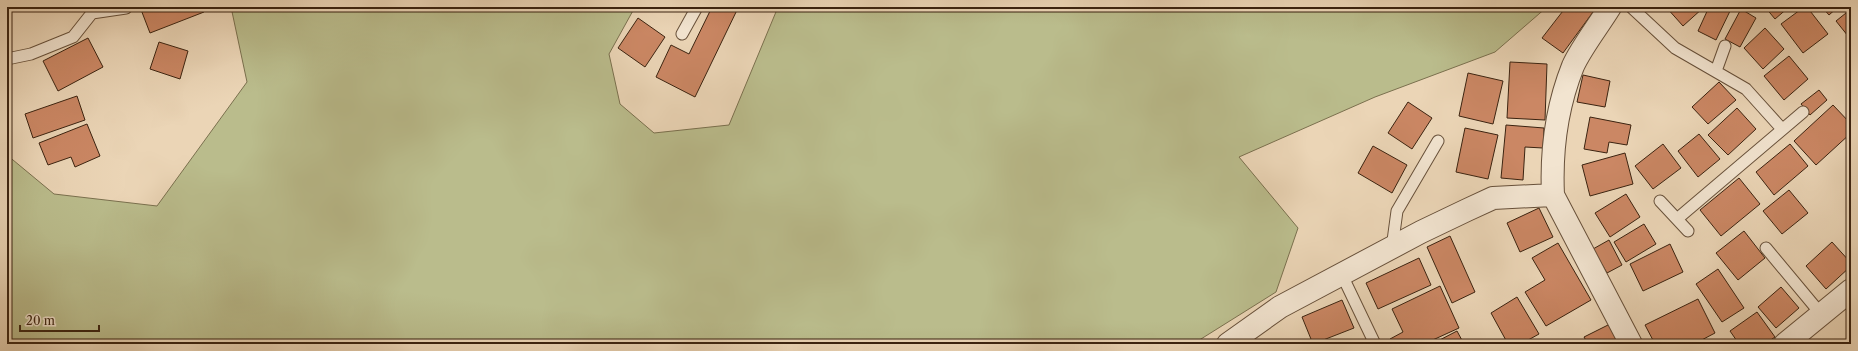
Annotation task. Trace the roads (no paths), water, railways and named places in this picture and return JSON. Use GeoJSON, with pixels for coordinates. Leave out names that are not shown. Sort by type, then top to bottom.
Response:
{"type":"FeatureCollection","features":[{"type":"Feature","properties":{"kind":"street"},"geometry":{"type":"LineString","coordinates":[[1610,7],[1574,65],[1560,107],[1552,172],[1553,195],[1631,344]]}},
{"type":"Feature","properties":{"kind":"street"},"geometry":{"type":"LineString","coordinates":[[1228,344],[1280,307],[1421,232],[1493,198],[1553,195]]}},
{"type":"Feature","properties":{"kind":"street"},"geometry":{"type":"LineString","coordinates":[[1785,344],[1851,290]]}},
{"type":"Feature","properties":{"kind":"lane"},"geometry":{"type":"LineString","coordinates":[[682,34],[697,7]]}},
{"type":"Feature","properties":{"kind":"lane"},"geometry":{"type":"LineString","coordinates":[[1631,7],[1675,48],[1746,90],[1782,129]]}},
{"type":"Feature","properties":{"kind":"lane"},"geometry":{"type":"LineString","coordinates":[[7,59],[31,54],[73,37],[89,10],[126,8]]}},
{"type":"Feature","properties":{"kind":"lane"},"geometry":{"type":"LineString","coordinates":[[1716,71],[1725,46]]}},
{"type":"Feature","properties":{"kind":"lane"},"geometry":{"type":"LineString","coordinates":[[1677,219],[1803,112]]}},
{"type":"Feature","properties":{"kind":"lane"},"geometry":{"type":"LineString","coordinates":[[1392,248],[1397,210],[1438,141]]}},
{"type":"Feature","properties":{"kind":"lane"},"geometry":{"type":"LineString","coordinates":[[1660,201],[1688,231]]}},
{"type":"Feature","properties":{"kind":"lane"},"geometry":{"type":"LineString","coordinates":[[1766,248],[1821,314]]}},
{"type":"Feature","properties":{"kind":"lane"},"geometry":{"type":"LineString","coordinates":[[1342,275],[1375,344]]}}]}
